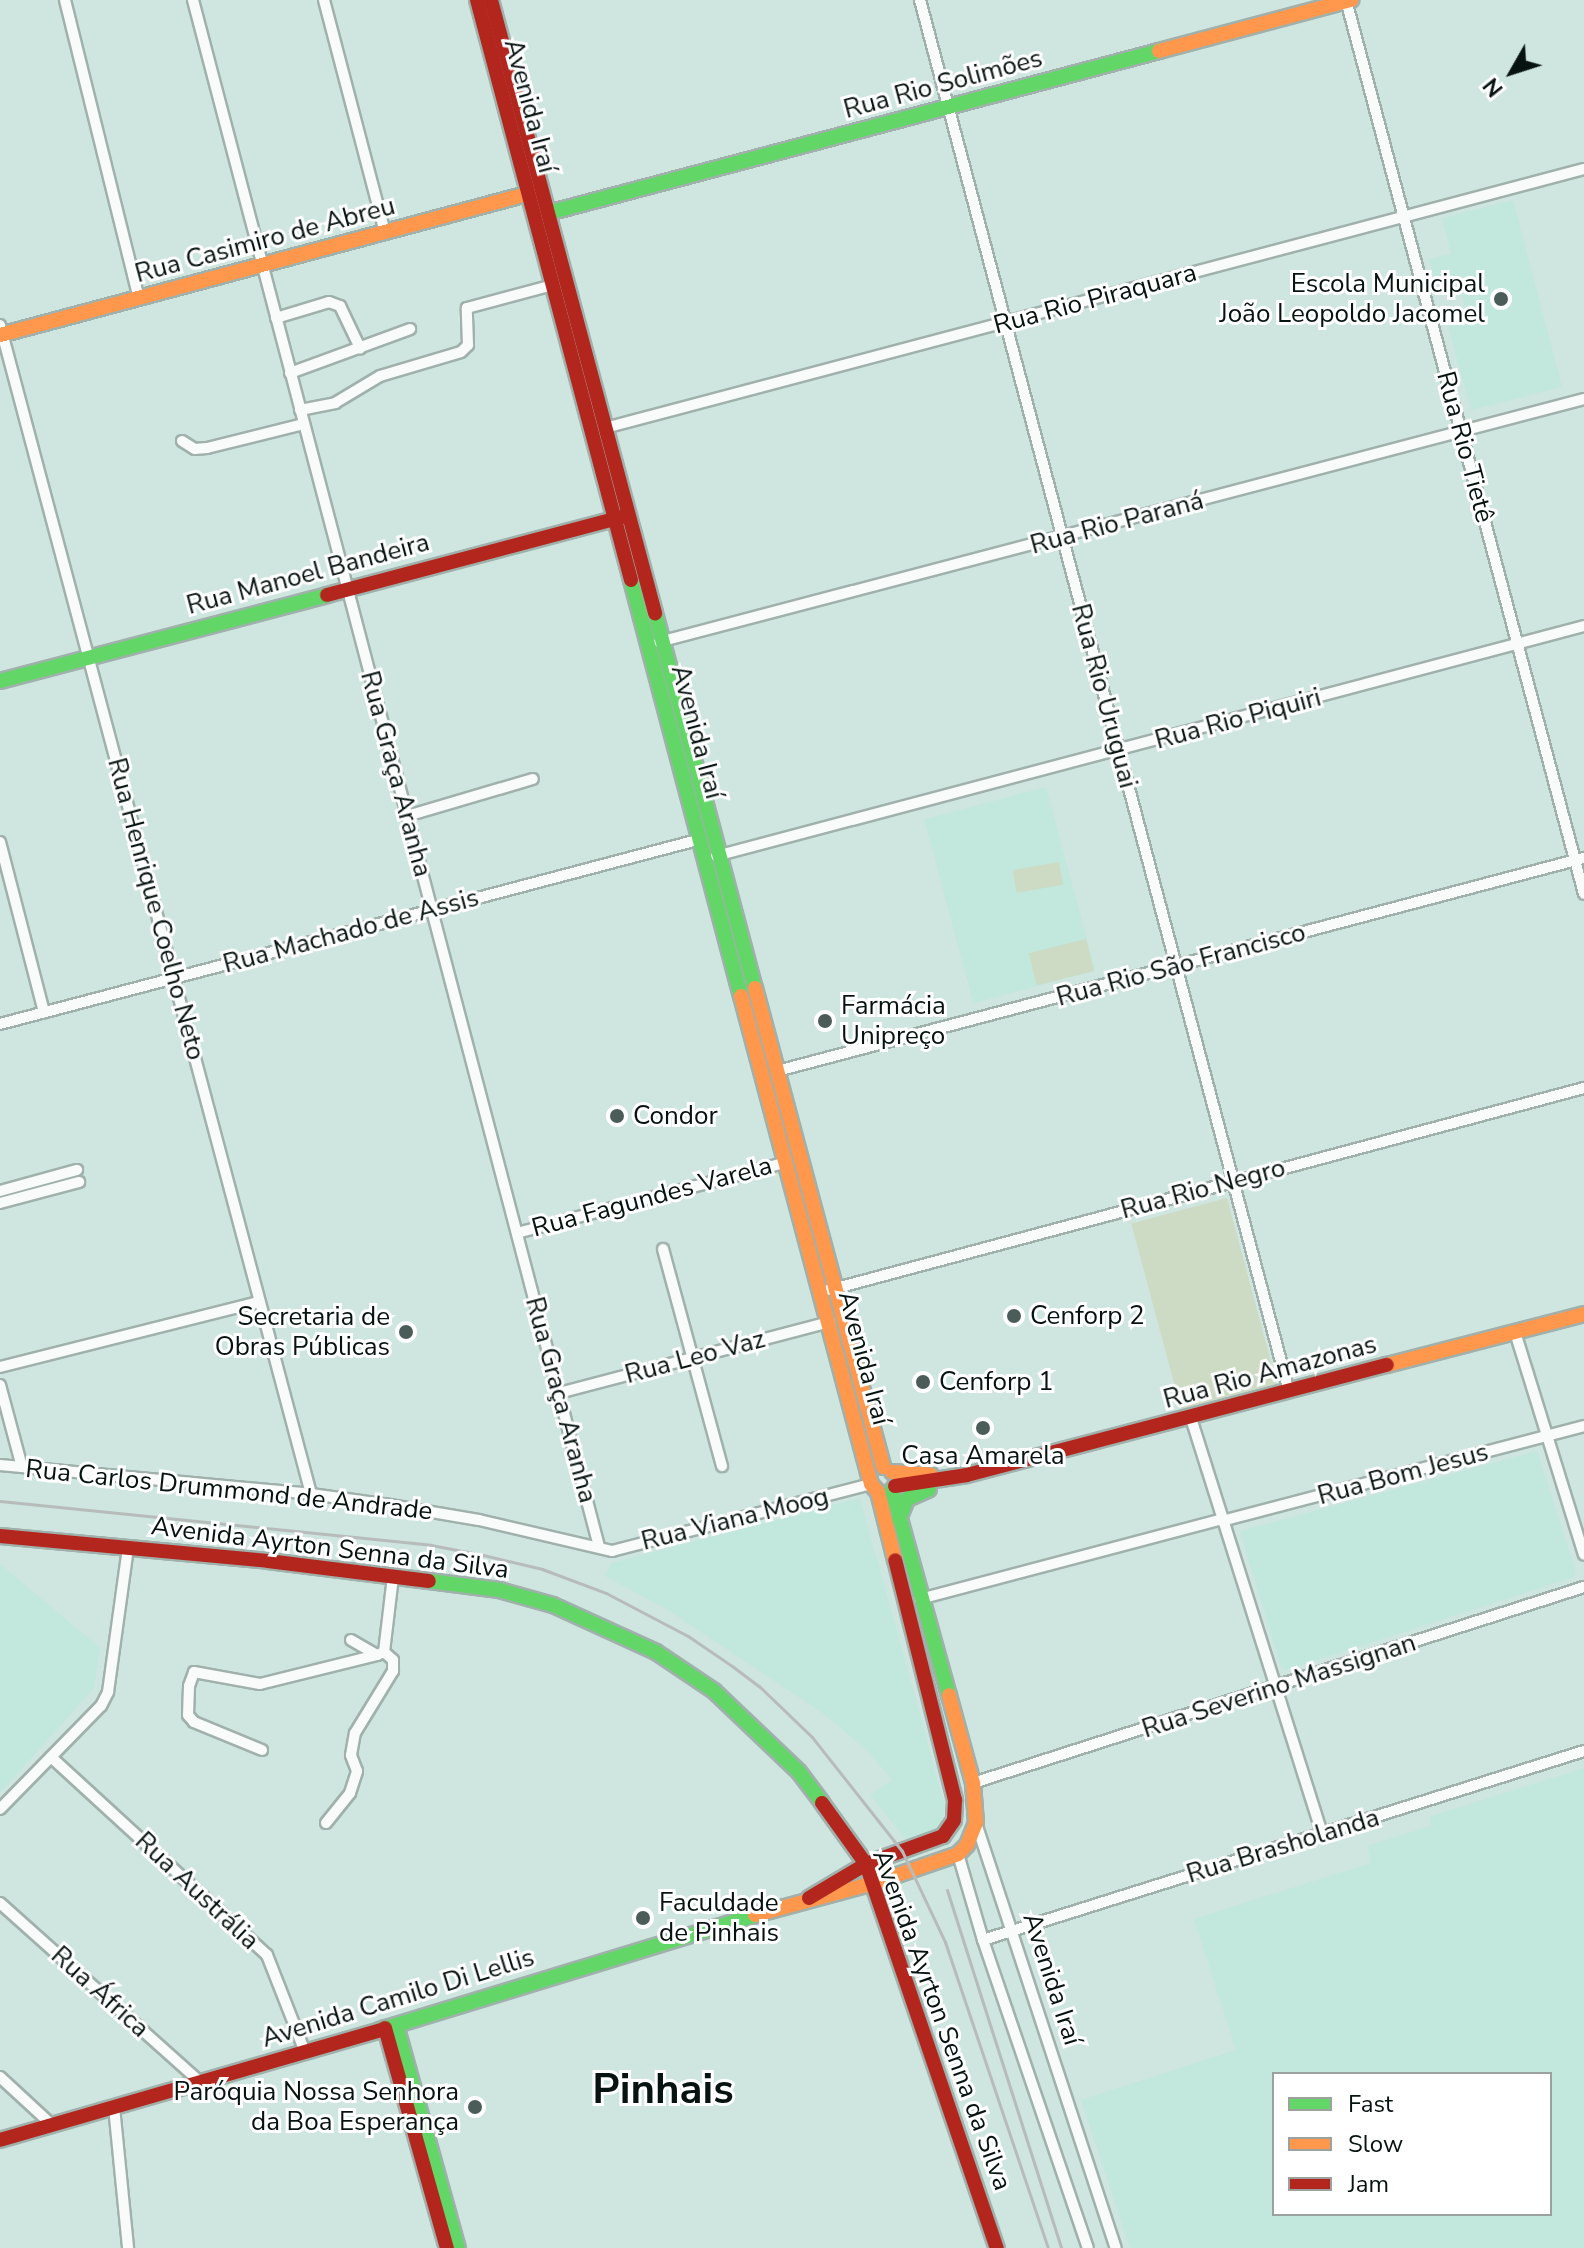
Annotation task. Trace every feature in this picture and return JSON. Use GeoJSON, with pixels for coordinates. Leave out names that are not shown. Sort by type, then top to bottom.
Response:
{"type":"FeatureCollection","features":[{"type":"Feature","properties":{"kind":"main road","name":"Avenida Iraí"},"geometry":{"type":"LineString","coordinates":[[482,0],[535,191],[553,285],[613,483],[764,1047],[787,1162],[829,1290],[883,1481],[955,1800],[954,1820],[943,1836]]}},
{"type":"Feature","properties":{"kind":"main road","name":"Rua Rio Solimões"},"geometry":{"type":"LineString","coordinates":[[548,213],[1348,0]]}},
{"type":"Feature","properties":{"kind":"main road","name":"Rua Casimiro de Abreu"},"geometry":{"type":"LineString","coordinates":[[1,331],[139,298],[535,191]]}},
{"type":"Feature","properties":{"kind":"main road","name":"Avenida Iraí"},"geometry":{"type":"LineString","coordinates":[[535,191],[548,213],[605,428],[613,483]]}},
{"type":"Feature","properties":{"kind":"main road","name":"Rua Manoel Bandeira"},"geometry":{"type":"LineString","coordinates":[[0,681],[622,517]]}},
{"type":"Feature","properties":{"kind":"main road","name":"Avenida Iraí"},"geometry":{"type":"LineString","coordinates":[[664,672],[701,839],[713,857]]}},
{"type":"Feature","properties":{"kind":"main road","name":"Avenida Iraí"},"geometry":{"type":"LineString","coordinates":[[764,1047],[777,1071],[829,1290],[830,1322],[883,1481],[899,1519],[973,1783],[976,1823]]}},
{"type":"Feature","properties":{"kind":"main road","name":"Rua Rio Amazonas"},"geometry":{"type":"LineString","coordinates":[[883,1481],[967,1475],[1584,1314]]}},
{"type":"Feature","properties":{"kind":"main road"},"geometry":{"type":"LineString","coordinates":[[899,1519],[907,1499],[917,1492],[967,1475]]}},
{"type":"Feature","properties":{"kind":"main road","name":"Avenida Ayrton Senna da Silva"},"geometry":{"type":"LineString","coordinates":[[0,1536],[499,1590],[553,1605],[606,1626],[656,1652],[714,1691],[780,1752],[823,1801],[866,1864],[997,2248]]}},
{"type":"Feature","properties":{"kind":"main road"},"geometry":{"type":"LineString","coordinates":[[958,1854],[967,1845],[976,1823]]}},
{"type":"Feature","properties":{"kind":"main road","name":"Avenida Camilo Di Lellis"},"geometry":{"type":"LineString","coordinates":[[809,1898],[866,1864],[943,1836]]}},
{"type":"Feature","properties":{"kind":"main road","name":"Avenida Camilo Di Lellis"},"geometry":{"type":"LineString","coordinates":[[0,2140],[391,2027],[809,1898],[874,1883],[958,1854]]}},
{"type":"Feature","properties":{"kind":"main road"},"geometry":{"type":"LineString","coordinates":[[391,2027],[447,2248]]}},
{"type":"Feature","properties":{"kind":"main road"},"geometry":{"type":"LineString","coordinates":[[391,2027],[458,2248]]}},
{"type":"Feature","properties":{"kind":"street"},"geometry":{"type":"LineString","coordinates":[[65,0],[139,298]]}},
{"type":"Feature","properties":{"kind":"street","name":"Rua Graça Aranha"},"geometry":{"type":"LineString","coordinates":[[193,0],[263,265],[276,318],[281,357],[290,373],[304,424],[599,1547]]}},
{"type":"Feature","properties":{"kind":"street"},"geometry":{"type":"LineString","coordinates":[[324,0],[385,232]]}},
{"type":"Feature","properties":{"kind":"street","name":"Rua Rio Uruguai"},"geometry":{"type":"LineString","coordinates":[[920,0],[1289,1392]]}},
{"type":"Feature","properties":{"kind":"street","name":"Rua Rio Tietê"},"geometry":{"type":"LineString","coordinates":[[1348,0],[1403,218],[1580,859],[1584,894]]}},
{"type":"Feature","properties":{"kind":"street","name":"Rua Rio Piraquara"},"geometry":{"type":"LineString","coordinates":[[605,428],[1584,169]]}},
{"type":"Feature","properties":{"kind":"street"},"geometry":{"type":"LineString","coordinates":[[300,410],[335,403],[380,376],[461,352],[468,345],[467,308],[553,285]]}},
{"type":"Feature","properties":{"kind":"street"},"geometry":{"type":"LineString","coordinates":[[276,318],[329,302],[340,306],[360,348]]}},
{"type":"Feature","properties":{"kind":"street"},"geometry":{"type":"LineString","coordinates":[[290,373],[410,329]]}},
{"type":"Feature","properties":{"kind":"street","name":"Rua Henrique Coelho Neto"},"geometry":{"type":"LineString","coordinates":[[1,331],[311,1494]]}},
{"type":"Feature","properties":{"kind":"street","name":"Rua Rio Paraná"},"geometry":{"type":"LineString","coordinates":[[656,642],[1584,399]]}},
{"type":"Feature","properties":{"kind":"street"},"geometry":{"type":"LineString","coordinates":[[182,441],[195,449],[207,448],[304,424]]}},
{"type":"Feature","properties":{"kind":"street","name":"Rua Rio Piquiri"},"geometry":{"type":"LineString","coordinates":[[713,857],[1584,626]]}},
{"type":"Feature","properties":{"kind":"street"},"geometry":{"type":"LineString","coordinates":[[407,816],[533,779]]}},
{"type":"Feature","properties":{"kind":"street","name":"Rua Machado de Assis"},"geometry":{"type":"LineString","coordinates":[[0,1024],[701,839]]}},
{"type":"Feature","properties":{"kind":"street"},"geometry":{"type":"LineString","coordinates":[[0,842],[5,879],[44,1012]]}},
{"type":"Feature","properties":{"kind":"street","name":"Rua Rio São Francisco"},"geometry":{"type":"LineString","coordinates":[[777,1071],[1580,859]]}},
{"type":"Feature","properties":{"kind":"street","name":"Rua Rio Negro"},"geometry":{"type":"LineString","coordinates":[[829,1290],[1584,1088]]}},
{"type":"Feature","properties":{"kind":"street","name":"Rua Fagundes Varela"},"geometry":{"type":"LineString","coordinates":[[517,1233],[787,1162]]}},
{"type":"Feature","properties":{"kind":"street"},"geometry":{"type":"LineString","coordinates":[[0,1191],[78,1176],[0,1203]]}},
{"type":"Feature","properties":{"kind":"street"},"geometry":{"type":"LineString","coordinates":[[663,1249],[722,1466]]}},
{"type":"Feature","properties":{"kind":"street"},"geometry":{"type":"LineString","coordinates":[[0,1367],[259,1302]]}},
{"type":"Feature","properties":{"kind":"street","name":"Rua Leo Vaz"},"geometry":{"type":"LineString","coordinates":[[559,1393],[830,1322]]}},
{"type":"Feature","properties":{"kind":"street"},"geometry":{"type":"LineString","coordinates":[[1515,1332],[1584,1555]]}},
{"type":"Feature","properties":{"kind":"street"},"geometry":{"type":"LineString","coordinates":[[0,1385],[22,1467]]}},
{"type":"Feature","properties":{"kind":"street"},"geometry":{"type":"LineString","coordinates":[[1191,1418],[1322,1834]]}},
{"type":"Feature","properties":{"kind":"street","name":"Rua Bom Jesus"},"geometry":{"type":"LineString","coordinates":[[920,1599],[1584,1426]]}},
{"type":"Feature","properties":{"kind":"street","name":"Rua Carlos Drummond de Andrade"},"geometry":{"type":"LineString","coordinates":[[0,1465],[311,1494],[479,1520],[599,1547]]}},
{"type":"Feature","properties":{"kind":"street","name":"Rua Viana Moog"},"geometry":{"type":"LineString","coordinates":[[599,1547],[612,1551],[883,1481]]}},
{"type":"Feature","properties":{"kind":"street"},"geometry":{"type":"LineString","coordinates":[[0,1809],[101,1706],[108,1692],[128,1548]]}},
{"type":"Feature","properties":{"kind":"street"},"geometry":{"type":"LineString","coordinates":[[380,1653],[393,1577]]}},
{"type":"Feature","properties":{"kind":"street","name":"Rua Severino Massignan"},"geometry":{"type":"LineString","coordinates":[[973,1783],[1584,1587]]}},
{"type":"Feature","properties":{"kind":"street"},"geometry":{"type":"LineString","coordinates":[[326,1823],[350,1793],[357,1771],[351,1755],[355,1733],[393,1671],[393,1660],[351,1640]]}},
{"type":"Feature","properties":{"kind":"street"},"geometry":{"type":"LineString","coordinates":[[262,1750],[194,1722],[188,1715],[189,1686],[194,1672],[260,1684],[289,1671],[380,1653]]}},
{"type":"Feature","properties":{"kind":"street","name":"Rua Brasholanda"},"geometry":{"type":"LineString","coordinates":[[983,1940],[1584,1751]]}},
{"type":"Feature","properties":{"kind":"street","name":"Rua Austrália"},"geometry":{"type":"LineString","coordinates":[[51,1757],[267,1955],[305,2052]]}},
{"type":"Feature","properties":{"kind":"street","name":"Avenida Iraí"},"geometry":{"type":"LineString","coordinates":[[976,1823],[1116,2248]]}},
{"type":"Feature","properties":{"kind":"street","name":"Avenida Iraí"},"geometry":{"type":"LineString","coordinates":[[958,1854],[983,1940],[1088,2248]]}},
{"type":"Feature","properties":{"kind":"street","name":"Rua África"},"geometry":{"type":"LineString","coordinates":[[0,1903],[200,2082]]}},
{"type":"Feature","properties":{"kind":"street"},"geometry":{"type":"LineString","coordinates":[[0,2077],[52,2125]]}},
{"type":"Feature","properties":{"kind":"street"},"geometry":{"type":"LineString","coordinates":[[114,2107],[128,2248]]}},
{"type":"Feature","properties":{"kind":"shaded area","name":"Escola Municipal João Leopoldo Jacomel"},"geometry":{"type":"Polygon","coordinates":[[[1513,200],[1562,387],[1471,410],[1448,326],[1469,320],[1457,277],[1436,282],[1429,259],[1451,254],[1442,218],[1513,200]]]}},
{"type":"Feature","properties":{"kind":"shaded area"},"geometry":{"type":"Polygon","coordinates":[[[1046,787],[1095,971],[973,1003],[924,820],[1046,787]]]}},
{"type":"Feature","properties":{"kind":"shaded area"},"geometry":{"type":"Polygon","coordinates":[[[1059,862],[1063,885],[1017,893],[1013,870],[1059,862]]]}},
{"type":"Feature","properties":{"kind":"shaded area"},"geometry":{"type":"Polygon","coordinates":[[[1086,939],[1094,971],[1037,985],[1029,953],[1086,939]]]}},
{"type":"Feature","properties":{"kind":"shaded area"},"geometry":{"type":"Polygon","coordinates":[[[1227,1198],[1277,1383],[1181,1409],[1131,1224],[1227,1198]]]}},
{"type":"Feature","properties":{"kind":"shaded area"},"geometry":{"type":"Polygon","coordinates":[[[1537,1451],[1576,1573],[1574,1577],[1286,1670],[1281,1667],[1240,1531],[1537,1451]]]}},
{"type":"Feature","properties":{"kind":"shaded area"},"geometry":{"type":"Polygon","coordinates":[[[860,1498],[945,1806],[940,1829],[911,1842],[870,1795],[892,1780],[867,1750],[821,1712],[668,1610],[605,1576],[611,1563],[860,1498]]]}},
{"type":"Feature","properties":{"kind":"shaded area"},"geometry":{"type":"Polygon","coordinates":[[[0,1564],[100,1648],[94,1688],[0,1793],[0,1564]]]}},
{"type":"Feature","properties":{"kind":"shaded area"},"geometry":{"type":"Polygon","coordinates":[[[1584,1768],[1584,2248],[1130,2248],[1081,2100],[1236,2050],[1194,1919],[1371,1863],[1367,1846],[1431,1826],[1429,1817],[1584,1768]]]}},
{"type":"Feature","properties":{"kind":"railway"},"geometry":{"type":"LineString","coordinates":[[0,1501],[431,1545],[483,1555],[542,1569],[606,1593],[688,1636],[732,1666],[759,1686],[812,1737],[902,1851],[945,1942],[1048,2248]]}},
{"type":"Feature","properties":{"kind":"railway"},"geometry":{"type":"LineString","coordinates":[[947,1890],[1061,2248]]}},
{"type":"Feature","properties":{"kind":"traffic: fast"},"geometry":{"type":"LineString","coordinates":[[548,213],[1159,51]]}},
{"type":"Feature","properties":{"kind":"traffic: fast"},"geometry":{"type":"LineString","coordinates":[[631,580],[741,996]]}},
{"type":"Feature","properties":{"kind":"traffic: fast"},"geometry":{"type":"LineString","coordinates":[[0,681],[327,595]]}},
{"type":"Feature","properties":{"kind":"traffic: fast"},"geometry":{"type":"LineString","coordinates":[[655,613],[755,988]]}},
{"type":"Feature","properties":{"kind":"traffic: fast"},"geometry":{"type":"LineString","coordinates":[[899,1519],[907,1499],[929,1489]]}},
{"type":"Feature","properties":{"kind":"traffic: fast"},"geometry":{"type":"LineString","coordinates":[[892,1490],[949,1695]]}},
{"type":"Feature","properties":{"kind":"traffic: fast"},"geometry":{"type":"LineString","coordinates":[[429,1581],[499,1590],[553,1605],[656,1652],[714,1691],[799,1772],[822,1803]]}},
{"type":"Feature","properties":{"kind":"traffic: fast"},"geometry":{"type":"LineString","coordinates":[[380,2030],[755,1915]]}},
{"type":"Feature","properties":{"kind":"traffic: fast"},"geometry":{"type":"LineString","coordinates":[[396,2025],[458,2248]]}},
{"type":"Feature","properties":{"kind":"traffic: slow"},"geometry":{"type":"LineString","coordinates":[[1159,51],[1351,0]]}},
{"type":"Feature","properties":{"kind":"traffic: slow"},"geometry":{"type":"LineString","coordinates":[[0,335],[538,191]]}},
{"type":"Feature","properties":{"kind":"traffic: slow"},"geometry":{"type":"LineString","coordinates":[[755,988],[883,1467]]}},
{"type":"Feature","properties":{"kind":"traffic: slow"},"geometry":{"type":"LineString","coordinates":[[741,996],[871,1484],[878,1492],[895,1560]]}},
{"type":"Feature","properties":{"kind":"traffic: slow"},"geometry":{"type":"LineString","coordinates":[[1387,1365],[1584,1314]]}},
{"type":"Feature","properties":{"kind":"traffic: slow"},"geometry":{"type":"LineString","coordinates":[[892,1472],[931,1475]]}},
{"type":"Feature","properties":{"kind":"traffic: slow"},"geometry":{"type":"LineString","coordinates":[[755,1915],[874,1883],[958,1854],[967,1845],[976,1823],[973,1783],[949,1695]]}},
{"type":"Feature","properties":{"kind":"traffic: jam"},"geometry":{"type":"LineString","coordinates":[[477,0],[631,580]]}},
{"type":"Feature","properties":{"kind":"traffic: jam"},"geometry":{"type":"LineString","coordinates":[[491,0],[655,613]]}},
{"type":"Feature","properties":{"kind":"traffic: jam"},"geometry":{"type":"LineString","coordinates":[[327,595],[622,517]]}},
{"type":"Feature","properties":{"kind":"traffic: jam"},"geometry":{"type":"LineString","coordinates":[[895,1486],[967,1475],[1387,1365]]}},
{"type":"Feature","properties":{"kind":"traffic: jam"},"geometry":{"type":"LineString","coordinates":[[0,1536],[268,1561],[429,1581]]}},
{"type":"Feature","properties":{"kind":"traffic: jam"},"geometry":{"type":"LineString","coordinates":[[809,1898],[866,1864],[943,1836],[954,1820],[955,1800],[895,1560]]}},
{"type":"Feature","properties":{"kind":"traffic: jam"},"geometry":{"type":"LineString","coordinates":[[822,1803],[866,1864],[997,2248]]}},
{"type":"Feature","properties":{"kind":"traffic: jam"},"geometry":{"type":"LineString","coordinates":[[385,2028],[447,2248]]}},
{"type":"Feature","properties":{"kind":"traffic: jam"},"geometry":{"type":"LineString","coordinates":[[0,2140],[380,2030]]}},
{"type":"Feature","properties":{"kind":"place","name":"Escola Municipal João Leopoldo Jacomel"},"geometry":{"type":"Point","coordinates":[1501,299]}},
{"type":"Feature","properties":{"kind":"place","name":"Farmácia Unipreço"},"geometry":{"type":"Point","coordinates":[825,1021]}},
{"type":"Feature","properties":{"kind":"place","name":"Condor"},"geometry":{"type":"Point","coordinates":[617,1116]}},
{"type":"Feature","properties":{"kind":"place","name":"Cenforp 2"},"geometry":{"type":"Point","coordinates":[1014,1316]}},
{"type":"Feature","properties":{"kind":"place","name":"Secretaria de Obras Públicas"},"geometry":{"type":"Point","coordinates":[406,1332]}},
{"type":"Feature","properties":{"kind":"place","name":"Cenforp 1"},"geometry":{"type":"Point","coordinates":[923,1382]}},
{"type":"Feature","properties":{"kind":"place","name":"Casa Amarela"},"geometry":{"type":"Point","coordinates":[983,1428]}},
{"type":"Feature","properties":{"kind":"place","name":"Faculdade de Pinhais"},"geometry":{"type":"Point","coordinates":[643,1918]}},
{"type":"Feature","properties":{"kind":"place","name":"Paróquia Nossa Senhora da Boa Esperança"},"geometry":{"type":"Point","coordinates":[475,2107]}},
{"type":"Feature","properties":{"kind":"district","name":"Pinhais"},"geometry":{"type":"Point","coordinates":[663,2090]}}]}
